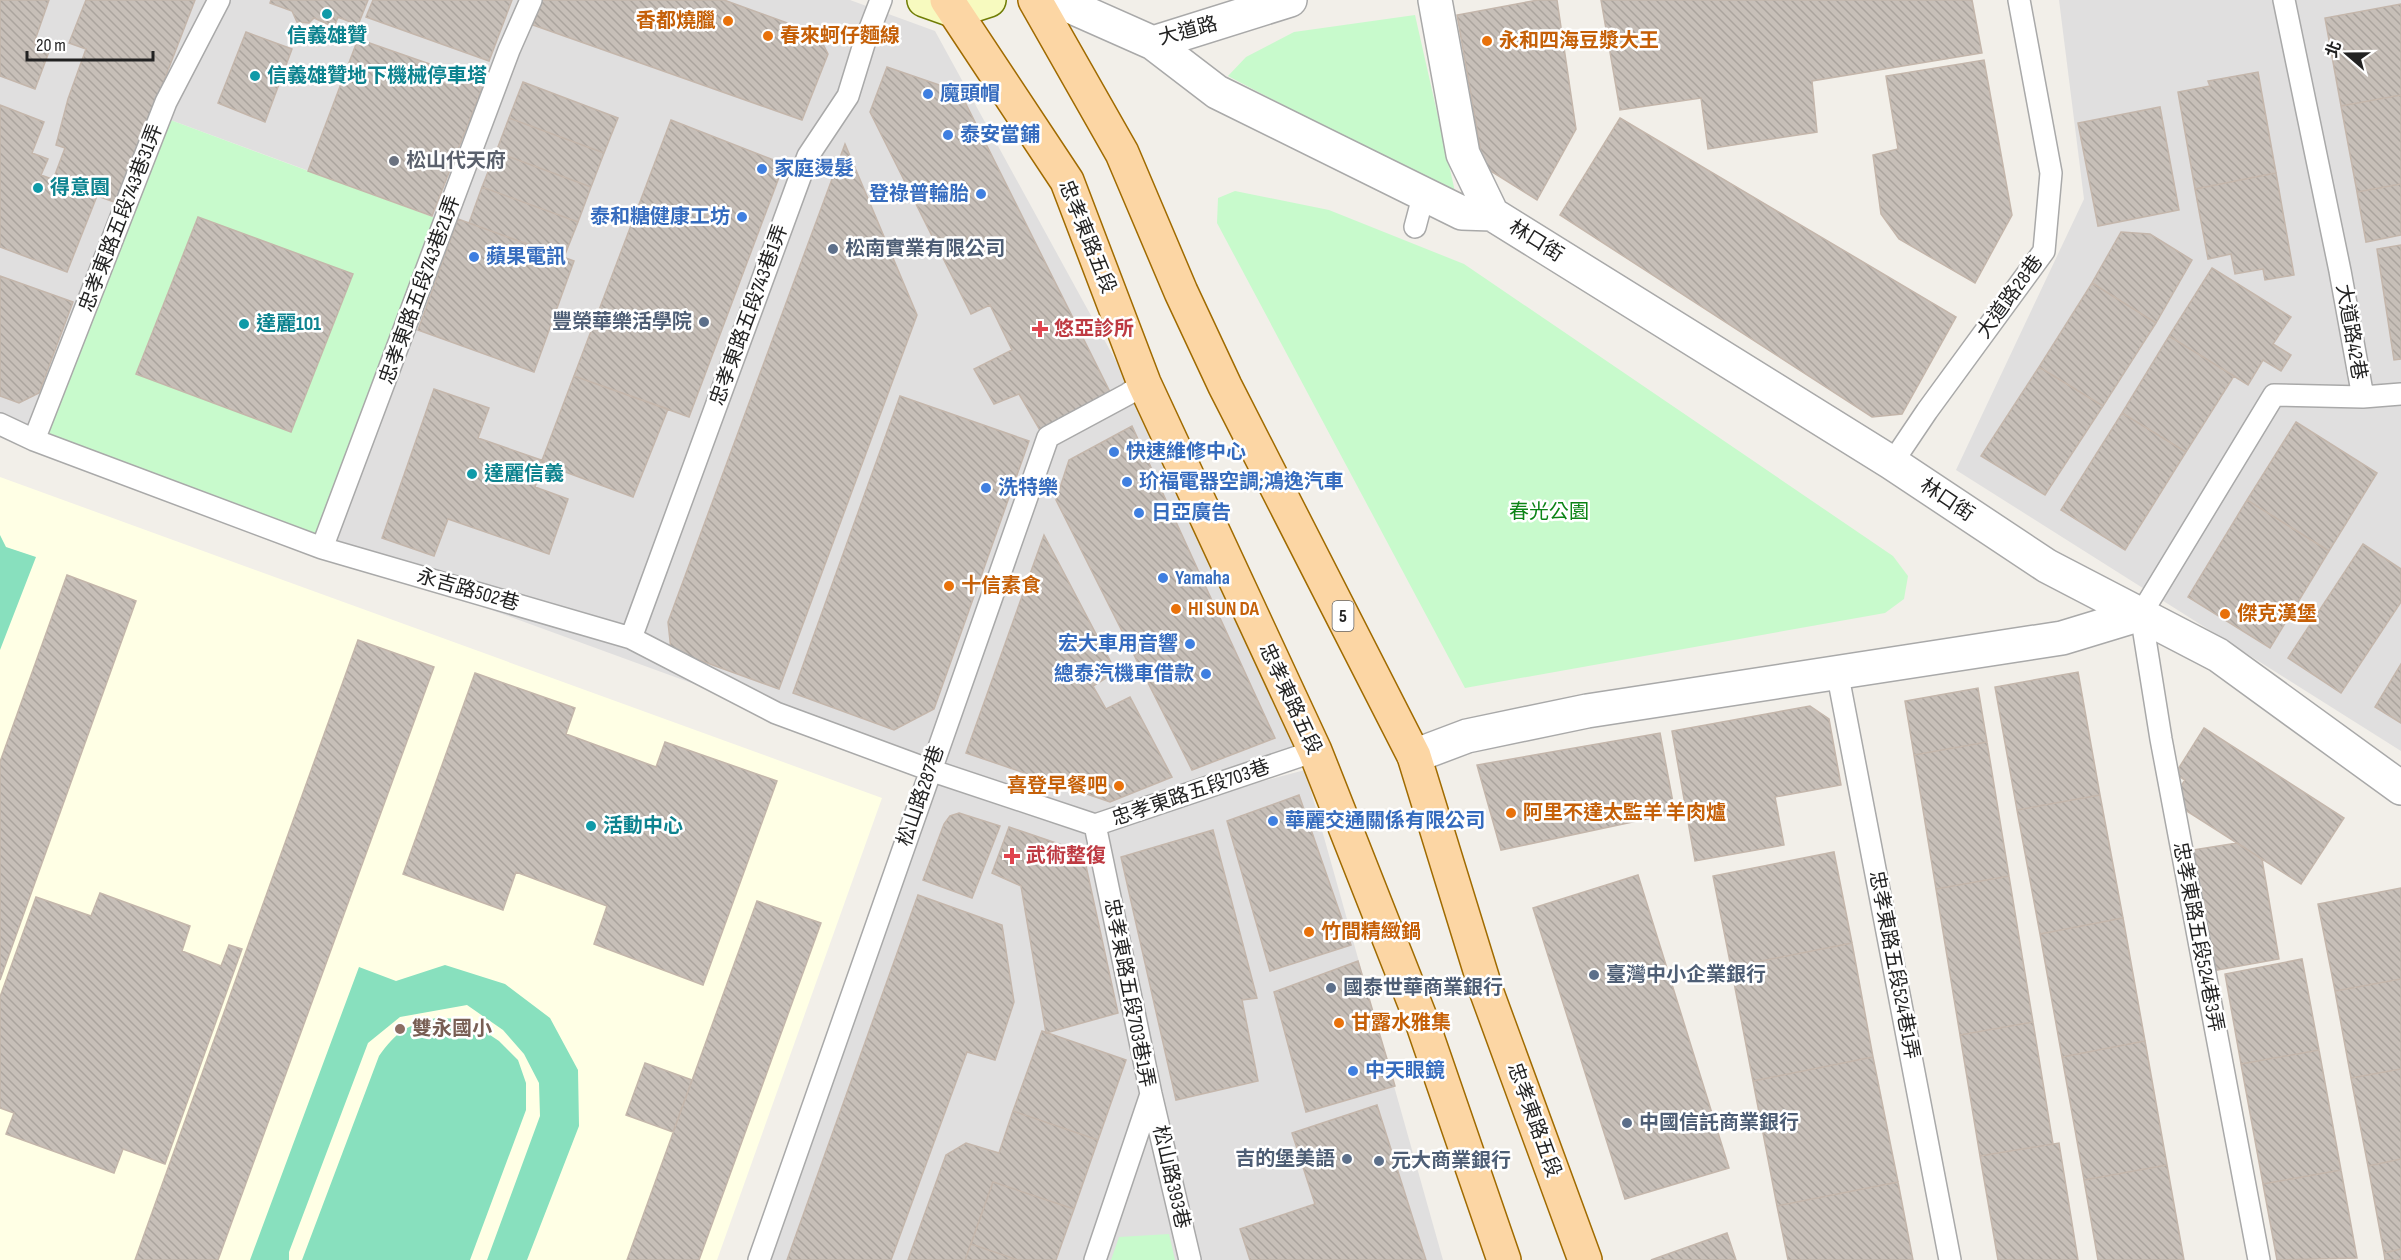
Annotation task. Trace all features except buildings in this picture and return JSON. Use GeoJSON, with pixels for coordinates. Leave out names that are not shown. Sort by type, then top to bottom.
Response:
{"type":"FeatureCollection","features":[{"type":"Feature","properties":{"kind":"main road","name":"忠孝東路五段"},"geometry":{"type":"LineString","coordinates":[[1035,0],[1122,153],[1181,291],[1225,386],[1414,756],[1487,993],[1585,1260]]}},
{"type":"Feature","properties":{"kind":"main road","name":"忠孝東路五段"},"geometry":{"type":"LineString","coordinates":[[951,6],[1067,181],[1144,383],[1315,751],[1422,1022],[1504,1260]]}},
{"type":"Feature","properties":{"kind":"street"},"geometry":{"type":"LineString","coordinates":[[924,0],[951,6],[989,0]]}},
{"type":"Feature","properties":{"kind":"street","name":"大道路"},"geometry":{"type":"LineString","coordinates":[[1056,0],[1153,43],[1290,0]]}},
{"type":"Feature","properties":{"kind":"street","name":"林口街"},"geometry":{"type":"LineString","coordinates":[[1435,0],[1463,154],[1492,214]]}},
{"type":"Feature","properties":{"kind":"street","name":"林口街"},"geometry":{"type":"LineString","coordinates":[[1153,43],[1217,92],[1462,213],[1492,214],[1892,463],[2047,566],[2218,655],[2401,788]]}},
{"type":"Feature","properties":{"kind":"street"},"geometry":{"type":"LineString","coordinates":[[1414,756],[1467,736],[1587,711],[2062,638],[2140,614]]}},
{"type":"Feature","properties":{"kind":"lane","name":"忠孝東路五段743巷31弄"},"geometry":{"type":"LineString","coordinates":[[34,440],[166,102],[219,0]]}},
{"type":"Feature","properties":{"kind":"lane","name":"忠孝東路五段743巷21弄"},"geometry":{"type":"LineString","coordinates":[[322,548],[509,50],[531,0]]}},
{"type":"Feature","properties":{"kind":"lane","name":"忠孝東路五段743巷1弄"},"geometry":{"type":"LineString","coordinates":[[631,638],[808,156],[848,96],[881,0]]}},
{"type":"Feature","properties":{"kind":"lane","name":"大道路28巷"},"geometry":{"type":"LineString","coordinates":[[1892,463],[2044,250],[2050,173],[2019,0]]}},
{"type":"Feature","properties":{"kind":"lane","name":"大道路42巷"},"geometry":{"type":"LineString","coordinates":[[2140,614],[2274,395],[2363,397],[2340,271],[2284,0]]}},
{"type":"Feature","properties":{"kind":"lane"},"geometry":{"type":"LineString","coordinates":[[1415,227],[1424,193]]}},
{"type":"Feature","properties":{"kind":"lane","name":"松山路287巷"},"geometry":{"type":"LineString","coordinates":[[759,1260],[1048,437],[1144,383]]}},
{"type":"Feature","properties":{"kind":"lane"},"geometry":{"type":"LineString","coordinates":[[2363,397],[2401,394]]}},
{"type":"Feature","properties":{"kind":"lane","name":"永吉路502巷"},"geometry":{"type":"LineString","coordinates":[[0,424],[34,440],[322,548],[631,638],[776,713],[930,770]]}},
{"type":"Feature","properties":{"kind":"lane","name":"忠孝東路五段524巷3弄"},"geometry":{"type":"LineString","coordinates":[[2140,614],[2161,739],[2259,1260]]}},
{"type":"Feature","properties":{"kind":"lane","name":"忠孝東路五段524巷1弄"},"geometry":{"type":"LineString","coordinates":[[1837,671],[1950,1260]]}},
{"type":"Feature","properties":{"kind":"lane","name":"忠孝東路五段703巷"},"geometry":{"type":"LineString","coordinates":[[930,770],[1095,825],[1315,751]]}},
{"type":"Feature","properties":{"kind":"lane","name":"忠孝東路五段703巷1弄"},"geometry":{"type":"LineString","coordinates":[[1095,825],[1151,1094],[1095,1260]]}},
{"type":"Feature","properties":{"kind":"lane","name":"松山路393巷"},"geometry":{"type":"LineString","coordinates":[[1151,1094],[1190,1260]]}},
{"type":"Feature","properties":{"kind":"shaded area"},"geometry":{"type":"Polygon","coordinates":[[[0,0],[850,0],[935,31],[1140,405],[1299,746],[1103,823],[1305,770],[1443,1260],[759,1260],[930,770],[322,548],[445,221],[165,118],[34,440],[0,426],[0,0]]]}},
{"type":"Feature","properties":{"kind":"shaded area"},"geometry":{"type":"Polygon","coordinates":[[[2059,0],[2401,0],[2401,751],[1956,470],[2084,199],[2059,0]]]}},
{"type":"Feature","properties":{"kind":"shaded area","name":"雙永國小"},"geometry":{"type":"Polygon","coordinates":[[[0,477],[882,798],[717,1260],[0,1260],[0,477]]]}},
{"type":"Feature","properties":{"kind":"green space"},"geometry":{"type":"Polygon","coordinates":[[[1415,15],[1456,196],[1228,76],[1246,57],[1294,32],[1415,15]]]}},
{"type":"Feature","properties":{"kind":"green space"},"geometry":{"type":"Polygon","coordinates":[[[165,118],[441,220],[320,542],[41,437],[165,118]],[[198,217],[136,374],[291,432],[352,274],[198,217]]]}},
{"type":"Feature","properties":{"kind":"green space","name":"春光公園"},"geometry":{"type":"Polygon","coordinates":[[[1235,191],[1329,210],[1464,264],[1893,556],[1908,576],[1904,599],[1885,613],[1465,688],[1217,223],[1218,198],[1235,191]]]}},
{"type":"Feature","properties":{"kind":"green space"},"geometry":{"type":"Polygon","coordinates":[[[0,535],[6,547],[36,557],[0,650],[0,535]]]}},
{"type":"Feature","properties":{"kind":"green space"},"geometry":{"type":"Polygon","coordinates":[[[445,965],[505,984],[550,1018],[578,1070],[579,1126],[527,1260],[487,1260],[540,1116],[539,1083],[524,1054],[503,1030],[467,1005],[400,1017],[368,1043],[289,1252],[289,1260],[250,1260],[359,967],[396,981],[445,965]]]}},
{"type":"Feature","properties":{"kind":"green space"},"geometry":{"type":"Polygon","coordinates":[[[436,1018],[466,1019],[499,1041],[518,1060],[526,1083],[526,1110],[470,1260],[302,1260],[379,1056],[403,1031],[436,1018]]]}},
{"type":"Feature","properties":{"kind":"green space"},"geometry":{"type":"Polygon","coordinates":[[[1169,1234],[1175,1260],[1111,1260],[1119,1237],[1169,1234]]]}},
{"type":"Feature","properties":{"kind":"place","name":"信義雄贊"},"geometry":{"type":"Point","coordinates":[327,14]}},
{"type":"Feature","properties":{"kind":"place","name":"香都燒臘"},"geometry":{"type":"Point","coordinates":[728,21]}},
{"type":"Feature","properties":{"kind":"place","name":"春來蚵仔麵線"},"geometry":{"type":"Point","coordinates":[768,36]}},
{"type":"Feature","properties":{"kind":"place","name":"永和四海豆漿大王"},"geometry":{"type":"Point","coordinates":[1487,41]}},
{"type":"Feature","properties":{"kind":"place","name":"信義雄贊地下機械停車塔"},"geometry":{"type":"Point","coordinates":[255,76]}},
{"type":"Feature","properties":{"kind":"place","name":"魔頭帽"},"geometry":{"type":"Point","coordinates":[928,94]}},
{"type":"Feature","properties":{"kind":"place","name":"泰安當鋪"},"geometry":{"type":"Point","coordinates":[948,135]}},
{"type":"Feature","properties":{"kind":"place","name":"松山代天府"},"geometry":{"type":"Point","coordinates":[394,161]}},
{"type":"Feature","properties":{"kind":"place","name":"家庭燙髮"},"geometry":{"type":"Point","coordinates":[762,169]}},
{"type":"Feature","properties":{"kind":"place","name":"得意園"},"geometry":{"type":"Point","coordinates":[38,188]}},
{"type":"Feature","properties":{"kind":"place","name":"登祿普輪胎"},"geometry":{"type":"Point","coordinates":[981,194]}},
{"type":"Feature","properties":{"kind":"place","name":"泰和糖健康工坊"},"geometry":{"type":"Point","coordinates":[742,217]}},
{"type":"Feature","properties":{"kind":"place","name":"松南實業有限公司"},"geometry":{"type":"Point","coordinates":[833,249]}},
{"type":"Feature","properties":{"kind":"place","name":"蘋果電訊"},"geometry":{"type":"Point","coordinates":[474,257]}},
{"type":"Feature","properties":{"kind":"place","name":"豐榮華樂活學院"},"geometry":{"type":"Point","coordinates":[704,322]}},
{"type":"Feature","properties":{"kind":"place","name":"達麗101"},"geometry":{"type":"Point","coordinates":[244,324]}},
{"type":"Feature","properties":{"kind":"place","name":"悠亞診所"},"geometry":{"type":"Point","coordinates":[1040,329]}},
{"type":"Feature","properties":{"kind":"place","name":"快速維修中心"},"geometry":{"type":"Point","coordinates":[1114,452]}},
{"type":"Feature","properties":{"kind":"place","name":"達麗信義"},"geometry":{"type":"Point","coordinates":[472,474]}},
{"type":"Feature","properties":{"kind":"place","name":"玠福電器空調;鴻逸汽車"},"geometry":{"type":"Point","coordinates":[1127,482]}},
{"type":"Feature","properties":{"kind":"place","name":"洗特樂"},"geometry":{"type":"Point","coordinates":[986,488]}},
{"type":"Feature","properties":{"kind":"place","name":"日亞廣告"},"geometry":{"type":"Point","coordinates":[1139,513]}},
{"type":"Feature","properties":{"kind":"place","name":"Yamaha"},"geometry":{"type":"Point","coordinates":[1163,578]}},
{"type":"Feature","properties":{"kind":"place","name":"十信素食"},"geometry":{"type":"Point","coordinates":[949,586]}},
{"type":"Feature","properties":{"kind":"place","name":"HI SUN DA"},"geometry":{"type":"Point","coordinates":[1176,609]}},
{"type":"Feature","properties":{"kind":"place","name":"傑克漢堡"},"geometry":{"type":"Point","coordinates":[2225,614]}},
{"type":"Feature","properties":{"kind":"place","name":"宏大車用音響"},"geometry":{"type":"Point","coordinates":[1190,644]}},
{"type":"Feature","properties":{"kind":"place","name":"總泰汽機車借款"},"geometry":{"type":"Point","coordinates":[1206,674]}},
{"type":"Feature","properties":{"kind":"place","name":"喜登早餐吧"},"geometry":{"type":"Point","coordinates":[1119,786]}},
{"type":"Feature","properties":{"kind":"place","name":"阿里不達太監羊 羊肉爐"},"geometry":{"type":"Point","coordinates":[1511,813]}},
{"type":"Feature","properties":{"kind":"place","name":"華麗交通關係有限公司"},"geometry":{"type":"Point","coordinates":[1273,821]}},
{"type":"Feature","properties":{"kind":"place","name":"活動中心"},"geometry":{"type":"Point","coordinates":[591,826]}},
{"type":"Feature","properties":{"kind":"place","name":"武術整復"},"geometry":{"type":"Point","coordinates":[1012,856]}},
{"type":"Feature","properties":{"kind":"place","name":"竹間精緻鍋"},"geometry":{"type":"Point","coordinates":[1309,932]}},
{"type":"Feature","properties":{"kind":"place","name":"臺灣中小企業銀行"},"geometry":{"type":"Point","coordinates":[1594,975]}},
{"type":"Feature","properties":{"kind":"place","name":"國泰世華商業銀行"},"geometry":{"type":"Point","coordinates":[1331,988]}},
{"type":"Feature","properties":{"kind":"place","name":"甘露水雅集"},"geometry":{"type":"Point","coordinates":[1339,1023]}},
{"type":"Feature","properties":{"kind":"place","name":"雙永國小"},"geometry":{"type":"Point","coordinates":[400,1029]}},
{"type":"Feature","properties":{"kind":"place","name":"中天眼鏡"},"geometry":{"type":"Point","coordinates":[1353,1071]}},
{"type":"Feature","properties":{"kind":"place","name":"中國信託商業銀行"},"geometry":{"type":"Point","coordinates":[1627,1123]}},
{"type":"Feature","properties":{"kind":"place","name":"吉的堡美語"},"geometry":{"type":"Point","coordinates":[1347,1159]}},
{"type":"Feature","properties":{"kind":"place","name":"元大商業銀行"},"geometry":{"type":"Point","coordinates":[1379,1161]}}]}
